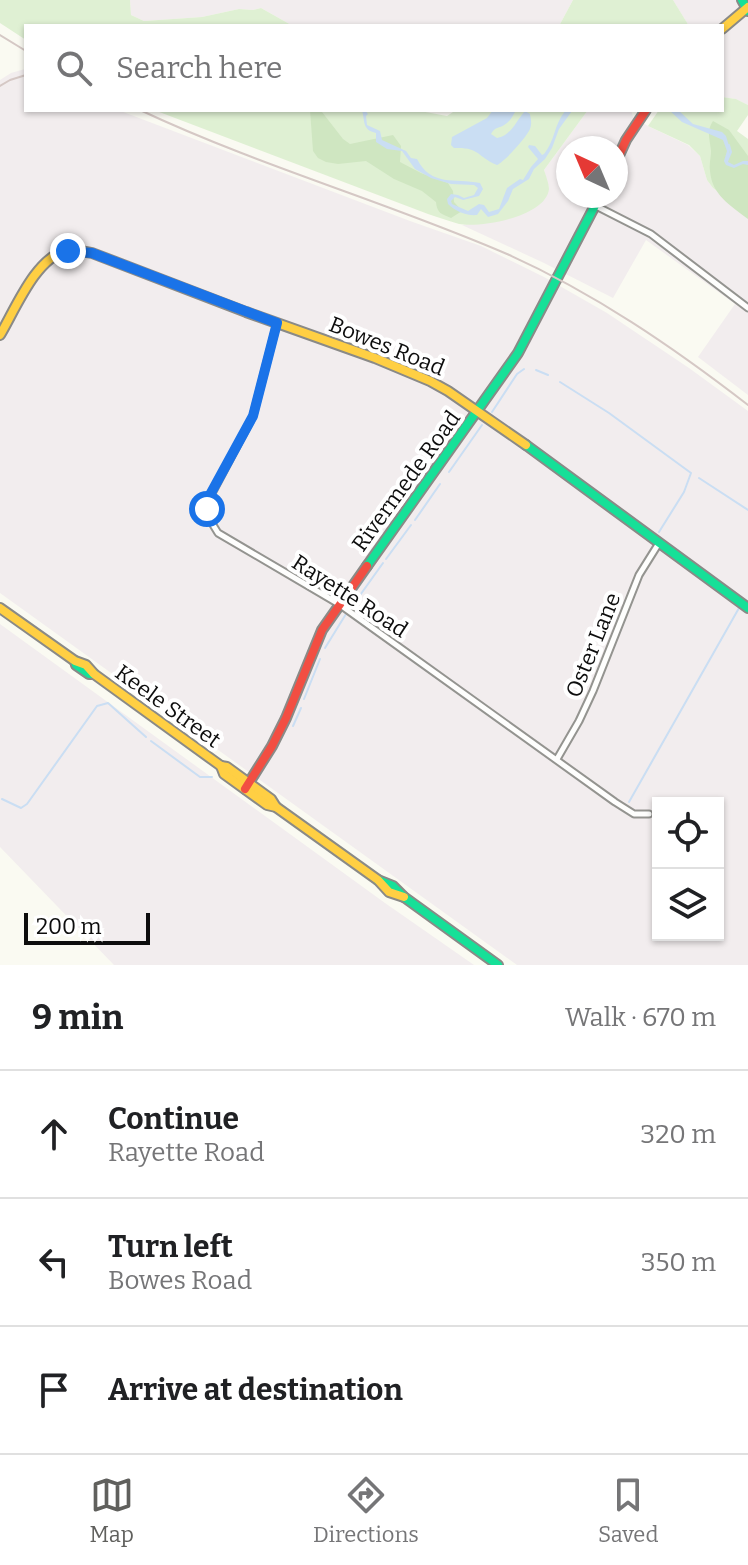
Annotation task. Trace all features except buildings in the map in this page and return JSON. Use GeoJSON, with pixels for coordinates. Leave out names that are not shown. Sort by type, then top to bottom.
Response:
{"type":"FeatureCollection","features":[{"type":"Feature","properties":{"kind":"street"},"geometry":{"type":"LineString","coordinates":[[724,27],[746,7]]}},
{"type":"Feature","properties":{"kind":"street"},"geometry":{"type":"LineString","coordinates":[[628,137],[645,112]]}},
{"type":"Feature","properties":{"kind":"street","name":"Rivermede Road"},"geometry":{"type":"LineString","coordinates":[[247,786],[286,718],[316,641],[339,604],[518,353],[595,208]]}},
{"type":"Feature","properties":{"kind":"street"},"geometry":{"type":"LineString","coordinates":[[600,208],[651,234],[748,308]]}},
{"type":"Feature","properties":{"kind":"street","name":"Bowes Road"},"geometry":{"type":"LineString","coordinates":[[0,335],[42,266],[61,253],[76,250],[92,253],[375,358],[448,391],[748,608]]}},
{"type":"Feature","properties":{"kind":"street","name":"Rayette Road"},"geometry":{"type":"LineString","coordinates":[[277,323],[253,416],[208,501],[211,525],[218,533],[339,604],[628,811],[649,814]]}},
{"type":"Feature","properties":{"kind":"street","name":"Oster Lane"},"geometry":{"type":"LineString","coordinates":[[557,759],[593,691],[639,575],[659,543]]}},
{"type":"Feature","properties":{"kind":"street","name":"Keele Street"},"geometry":{"type":"LineString","coordinates":[[0,608],[75,661],[92,669],[94,674],[221,766],[227,767],[247,786],[271,799],[276,807],[378,880],[401,892],[498,965]]}},
{"type":"Feature","properties":{"kind":"shaded area"},"geometry":{"type":"Polygon","coordinates":[[[130,0],[573,0],[560,24],[289,24],[261,8],[202,17],[144,21],[131,15],[130,0]]]}},
{"type":"Feature","properties":{"kind":"shaded area"},"geometry":{"type":"Polygon","coordinates":[[[673,0],[748,0],[748,105],[724,97],[724,24],[688,24],[673,0]]]}},
{"type":"Feature","properties":{"kind":"shaded area"},"geometry":{"type":"Polygon","coordinates":[[[24,69],[24,112],[123,112],[481,246],[544,277],[607,313],[748,411],[748,965],[517,965],[0,593],[0,80],[11,73],[24,69]]]}},
{"type":"Feature","properties":{"kind":"shaded area"},"geometry":{"type":"Polygon","coordinates":[[[587,112],[632,112],[633,117],[648,126],[688,145],[700,156],[707,180],[713,188],[748,212],[748,395],[698,357],[735,304],[646,240],[613,298],[462,225],[500,221],[549,188],[544,170],[556,154],[556,208],[628,208],[628,136],[569,136],[587,112]]]}},
{"type":"Feature","properties":{"kind":"shaded area"},"geometry":{"type":"Polygon","coordinates":[[[0,624],[474,965],[114,965],[0,847],[0,624]]]}},
{"type":"Feature","properties":{"kind":"green space"},"geometry":{"type":"Polygon","coordinates":[[[0,0],[130,0],[131,15],[144,21],[202,17],[261,8],[289,24],[24,24],[24,39],[0,23],[0,0]]]}},
{"type":"Feature","properties":{"kind":"green space"},"geometry":{"type":"Polygon","coordinates":[[[573,0],[673,0],[688,24],[560,24],[573,0]]]}},
{"type":"Feature","properties":{"kind":"green space"},"geometry":{"type":"Polygon","coordinates":[[[724,97],[748,105],[748,115],[737,131],[748,139],[748,212],[713,188],[707,180],[700,156],[689,145],[648,126],[658,112],[724,112],[724,97]]]}},
{"type":"Feature","properties":{"kind":"green space"},"geometry":{"type":"Polygon","coordinates":[[[159,112],[426,112],[447,116],[453,112],[587,112],[569,136],[556,136],[556,154],[544,170],[549,189],[537,207],[496,222],[459,224],[159,112]]]}},
{"type":"Feature","properties":{"kind":"green space"},"geometry":{"type":"Polygon","coordinates":[[[310,112],[322,112],[350,144],[393,135],[401,146],[400,162],[448,183],[454,202],[462,211],[451,218],[439,211],[436,202],[422,191],[394,179],[366,161],[326,162],[313,151],[310,112]]]}},
{"type":"Feature","properties":{"kind":"green space"},"geometry":{"type":"Polygon","coordinates":[[[713,121],[729,130],[748,156],[748,219],[723,199],[711,179],[709,132],[713,121]]]}},
{"type":"Feature","properties":{"kind":"water"},"geometry":{"type":"Polygon","coordinates":[[[362,112],[368,114],[367,125],[380,131],[382,140],[406,151],[429,174],[444,180],[480,183],[483,189],[479,196],[463,200],[455,197],[451,201],[468,211],[479,204],[484,205],[489,212],[499,209],[507,188],[523,180],[538,159],[529,145],[544,154],[562,116],[565,112],[571,112],[559,129],[545,159],[529,179],[513,189],[498,214],[488,217],[481,209],[473,215],[448,204],[451,194],[464,198],[474,195],[478,188],[474,185],[451,184],[431,178],[415,169],[402,151],[387,149],[376,142],[376,133],[366,127],[362,112]]]}},
{"type":"Feature","properties":{"kind":"water"},"geometry":{"type":"Polygon","coordinates":[[[492,112],[515,112],[508,122],[493,131],[491,134],[497,138],[510,131],[524,112],[530,114],[530,129],[497,165],[473,151],[451,145],[452,137],[487,118],[492,112]]]}},
{"type":"Feature","properties":{"kind":"water"},"geometry":{"type":"Polygon","coordinates":[[[671,112],[680,112],[693,124],[722,132],[730,149],[728,162],[734,165],[748,161],[748,165],[734,168],[726,165],[727,151],[723,140],[682,122],[671,112]]]}},
{"type":"Feature","properties":{"kind":"waterway"},"geometry":{"type":"LineString","coordinates":[[727,161],[731,152],[729,145]]}},
{"type":"Feature","properties":{"kind":"waterway"},"geometry":{"type":"LineString","coordinates":[[492,412],[517,374],[524,369]]}},
{"type":"Feature","properties":{"kind":"waterway"},"geometry":{"type":"LineString","coordinates":[[536,370],[548,375]]}},
{"type":"Feature","properties":{"kind":"waterway"},"geometry":{"type":"LineString","coordinates":[[560,382],[609,413],[691,473],[684,492],[659,532]]}},
{"type":"Feature","properties":{"kind":"waterway"},"geometry":{"type":"LineString","coordinates":[[449,472],[482,425]]}},
{"type":"Feature","properties":{"kind":"waterway"},"geometry":{"type":"LineString","coordinates":[[699,478],[748,510]]}},
{"type":"Feature","properties":{"kind":"waterway"},"geometry":{"type":"LineString","coordinates":[[415,520],[440,484]]}},
{"type":"Feature","properties":{"kind":"waterway"},"geometry":{"type":"LineString","coordinates":[[386,559],[411,525]]}},
{"type":"Feature","properties":{"kind":"waterway"},"geometry":{"type":"LineString","coordinates":[[353,605],[383,563]]}},
{"type":"Feature","properties":{"kind":"waterway"},"geometry":{"type":"LineString","coordinates":[[629,802],[739,608]]}},
{"type":"Feature","properties":{"kind":"waterway"},"geometry":{"type":"LineString","coordinates":[[325,648],[346,614]]}},
{"type":"Feature","properties":{"kind":"waterway"},"geometry":{"type":"LineString","coordinates":[[304,699],[320,659]]}},
{"type":"Feature","properties":{"kind":"waterway"},"geometry":{"type":"LineString","coordinates":[[2,799],[21,808],[27,804],[97,706],[108,703],[146,737]]}},
{"type":"Feature","properties":{"kind":"waterway"},"geometry":{"type":"LineString","coordinates":[[293,726],[301,708]]}},
{"type":"Feature","properties":{"kind":"waterway"},"geometry":{"type":"LineString","coordinates":[[151,741],[200,777],[212,777]]}},
{"type":"Feature","properties":{"kind":"railway"},"geometry":{"type":"LineString","coordinates":[[0,35],[24,50]]}},
{"type":"Feature","properties":{"kind":"railway"},"geometry":{"type":"LineString","coordinates":[[0,86],[24,76]]}},
{"type":"Feature","properties":{"kind":"railway"},"geometry":{"type":"LineString","coordinates":[[144,112],[231,149],[462,235],[539,269],[632,322],[748,405]]}},
{"type":"Feature","properties":{"kind":"traffic: fast"},"geometry":{"type":"LineString","coordinates":[[742,0],[748,11]]}},
{"type":"Feature","properties":{"kind":"traffic: fast"},"geometry":{"type":"LineString","coordinates":[[367,566],[518,353],[594,208]]}},
{"type":"Feature","properties":{"kind":"traffic: fast"},"geometry":{"type":"LineString","coordinates":[[526,445],[748,608]]}},
{"type":"Feature","properties":{"kind":"traffic: fast"},"geometry":{"type":"LineString","coordinates":[[75,661],[89,674],[94,674]]}},
{"type":"Feature","properties":{"kind":"traffic: fast"},"geometry":{"type":"LineString","coordinates":[[378,880],[393,886],[498,965]]}},
{"type":"Feature","properties":{"kind":"traffic: slow"},"geometry":{"type":"LineString","coordinates":[[724,27],[748,7]]}},
{"type":"Feature","properties":{"kind":"traffic: slow"},"geometry":{"type":"LineString","coordinates":[[0,335],[27,286],[45,263],[66,251],[89,252],[430,381],[526,445]]}},
{"type":"Feature","properties":{"kind":"traffic: slow"},"geometry":{"type":"LineString","coordinates":[[0,608],[75,661],[86,665],[94,674],[221,766],[227,767],[271,799],[276,807]]}},
{"type":"Feature","properties":{"kind":"traffic: slow"},"geometry":{"type":"LineString","coordinates":[[221,766],[224,774],[267,805],[276,807],[378,880],[389,892],[404,897]]}},
{"type":"Feature","properties":{"kind":"traffic: jam"},"geometry":{"type":"LineString","coordinates":[[628,137],[645,112]]}},
{"type":"Feature","properties":{"kind":"traffic: jam"},"geometry":{"type":"LineString","coordinates":[[245,789],[286,718],[322,630],[367,566]]}},
{"type":"Feature","properties":{"kind":"route"},"geometry":{"type":"LineString","coordinates":[[68,251],[92,253],[277,323],[253,416],[211,493],[207,509]]}}]}
